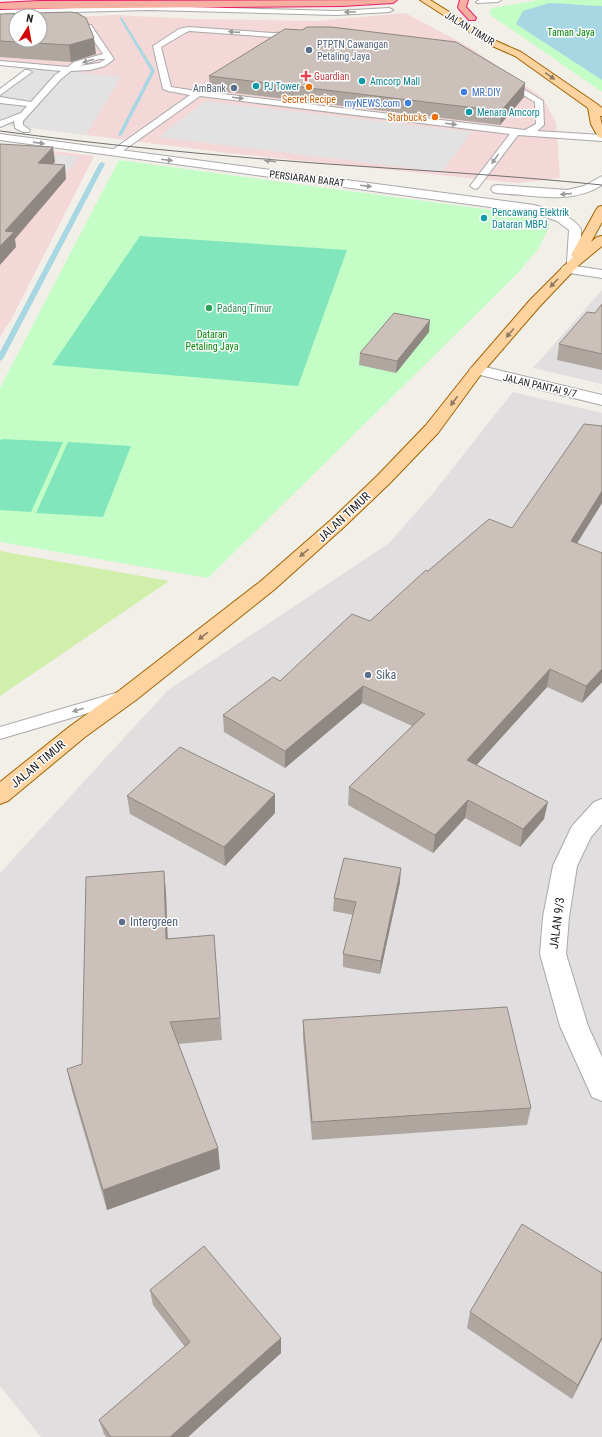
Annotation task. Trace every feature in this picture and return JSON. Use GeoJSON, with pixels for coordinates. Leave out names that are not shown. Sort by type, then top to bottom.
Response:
{"type":"FeatureCollection","features":[{"type":"Feature","properties":{"kind":"highway"},"geometry":{"type":"LineString","coordinates":[[0,6],[154,0]]}},
{"type":"Feature","properties":{"kind":"highway"},"geometry":{"type":"LineString","coordinates":[[25,5],[342,3],[393,0]]}},
{"type":"Feature","properties":{"kind":"highway"},"geometry":{"type":"LineString","coordinates":[[464,0],[462,7],[475,20]]}},
{"type":"Feature","properties":{"kind":"main road","name":"JALAN TIMUR"},"geometry":{"type":"LineString","coordinates":[[424,0],[493,43],[518,54],[602,113]]}},
{"type":"Feature","properties":{"kind":"main road","name":"JALAN TIMUR"},"geometry":{"type":"LineString","coordinates":[[454,7],[475,20]]}},
{"type":"Feature","properties":{"kind":"main road","name":"JALAN TIMUR"},"geometry":{"type":"LineString","coordinates":[[503,37],[509,41],[518,54]]}},
{"type":"Feature","properties":{"kind":"main road"},"geometry":{"type":"LineString","coordinates":[[593,106],[596,124],[602,135]]}},
{"type":"Feature","properties":{"kind":"main road","name":"JALAN TIMUR"},"geometry":{"type":"LineString","coordinates":[[571,266],[602,210]]}},
{"type":"Feature","properties":{"kind":"main road","name":"JALAN TIMUR"},"geometry":{"type":"LineString","coordinates":[[0,795],[77,732],[128,695],[268,585],[338,523],[384,479],[432,429],[477,370],[535,303],[571,266],[602,240]]}},
{"type":"Feature","properties":{"kind":"main road","name":"JALAN TIMUR"},"geometry":{"type":"LineString","coordinates":[[0,776],[77,732]]}},
{"type":"Feature","properties":{"kind":"main road"},"geometry":{"type":"LineString","coordinates":[[0,812],[77,732]]}},
{"type":"Feature","properties":{"kind":"street","name":"PERSIARAN BARAT"},"geometry":{"type":"LineString","coordinates":[[0,125],[112,145],[534,209],[561,217],[569,222],[575,229],[571,266]]}},
{"type":"Feature","properties":{"kind":"street","name":"PERSIARAN BARAT"},"geometry":{"type":"LineString","coordinates":[[0,137],[112,145],[129,143],[145,145]]}},
{"type":"Feature","properties":{"kind":"street"},"geometry":{"type":"LineString","coordinates":[[471,186],[567,194],[588,189],[602,180]]}},
{"type":"Feature","properties":{"kind":"street"},"geometry":{"type":"LineString","coordinates":[[571,266],[602,274]]}},
{"type":"Feature","properties":{"kind":"street","name":"JALAN PANTAI 9/7"},"geometry":{"type":"LineString","coordinates":[[477,370],[602,400]]}},
{"type":"Feature","properties":{"kind":"street","name":"JALAN 9/3"},"geometry":{"type":"LineString","coordinates":[[602,808],[581,832],[565,866],[556,916],[553,954],[574,1026],[602,1088]]}},
{"type":"Feature","properties":{"kind":"lane"},"geometry":{"type":"LineString","coordinates":[[479,2],[498,0]]}},
{"type":"Feature","properties":{"kind":"lane"},"geometry":{"type":"LineString","coordinates":[[0,12],[249,4]]}},
{"type":"Feature","properties":{"kind":"lane"},"geometry":{"type":"LineString","coordinates":[[149,8],[336,13],[389,10]]}},
{"type":"Feature","properties":{"kind":"lane"},"geometry":{"type":"LineString","coordinates":[[0,63],[70,70],[100,66],[108,62],[110,59],[88,27],[71,24],[48,25]]}},
{"type":"Feature","properties":{"kind":"lane"},"geometry":{"type":"LineString","coordinates":[[311,35],[273,35],[188,29],[182,30],[157,46],[166,87],[168,89],[516,132],[602,138]]}},
{"type":"Feature","properties":{"kind":"lane"},"geometry":{"type":"LineString","coordinates":[[261,45],[273,35]]}},
{"type":"Feature","properties":{"kind":"lane"},"geometry":{"type":"LineString","coordinates":[[0,125],[22,115],[58,77],[70,70]]}},
{"type":"Feature","properties":{"kind":"lane"},"geometry":{"type":"LineString","coordinates":[[0,93],[28,72]]}},
{"type":"Feature","properties":{"kind":"lane"},"geometry":{"type":"LineString","coordinates":[[493,73],[539,101],[540,124],[527,133]]}},
{"type":"Feature","properties":{"kind":"lane"},"geometry":{"type":"LineString","coordinates":[[129,143],[212,84]]}},
{"type":"Feature","properties":{"kind":"lane"},"geometry":{"type":"LineString","coordinates":[[0,100],[34,104]]}},
{"type":"Feature","properties":{"kind":"lane"},"geometry":{"type":"LineString","coordinates":[[22,115],[18,124],[19,127],[26,130]]}},
{"type":"Feature","properties":{"kind":"lane"},"geometry":{"type":"LineString","coordinates":[[471,186],[516,132]]}},
{"type":"Feature","properties":{"kind":"lane"},"geometry":{"type":"LineString","coordinates":[[0,733],[128,695]]}},
{"type":"Feature","properties":{"kind":"shaded area"},"geometry":{"type":"Polygon","coordinates":[[[405,13],[471,48],[543,98],[556,123],[560,178],[518,183],[228,153],[0,124],[0,96],[37,68],[0,64],[0,20],[8,30],[8,48],[48,48],[48,19],[115,15],[192,19],[318,21],[405,13]]]}},
{"type":"Feature","properties":{"kind":"shaded area"},"geometry":{"type":"Polygon","coordinates":[[[38,68],[121,77],[86,135],[0,124],[0,96],[38,68]]]}},
{"type":"Feature","properties":{"kind":"shaded area"},"geometry":{"type":"Polygon","coordinates":[[[205,101],[472,132],[441,172],[159,137],[205,101]]]}},
{"type":"Feature","properties":{"kind":"shaded area"},"geometry":{"type":"Polygon","coordinates":[[[0,144],[94,156],[13,316],[0,337],[0,144]]]}},
{"type":"Feature","properties":{"kind":"shaded area"},"geometry":{"type":"Polygon","coordinates":[[[0,149],[79,157],[62,178],[43,176],[58,161],[1,157],[0,149]]]}},
{"type":"Feature","properties":{"kind":"shaded area"},"geometry":{"type":"Polygon","coordinates":[[[602,290],[602,384],[533,368],[602,290]]]}},
{"type":"Feature","properties":{"kind":"shaded area"},"geometry":{"type":"Polygon","coordinates":[[[513,392],[602,413],[602,1437],[41,1437],[0,1386],[0,873],[168,690],[388,544],[430,497],[513,392]]]}},
{"type":"Feature","properties":{"kind":"green space","name":"Taman Jaya"},"geometry":{"type":"Polygon","coordinates":[[[539,0],[602,0],[602,92],[489,14],[492,8],[539,0]]]}},
{"type":"Feature","properties":{"kind":"green space","name":"Dataran Petaling Jaya"},"geometry":{"type":"Polygon","coordinates":[[[119,160],[528,215],[545,221],[550,225],[538,249],[517,274],[208,578],[0,542],[0,388],[119,160]]]}},
{"type":"Feature","properties":{"kind":"green space","name":"Padang Timur"},"geometry":{"type":"Polygon","coordinates":[[[140,236],[347,250],[298,386],[52,365],[140,236]]]}},
{"type":"Feature","properties":{"kind":"green space"},"geometry":{"type":"Polygon","coordinates":[[[2,439],[63,442],[31,512],[0,510],[0,441],[2,439]]]}},
{"type":"Feature","properties":{"kind":"green space"},"geometry":{"type":"Polygon","coordinates":[[[68,442],[131,446],[103,517],[36,513],[68,442]]]}},
{"type":"Feature","properties":{"kind":"green space"},"geometry":{"type":"Polygon","coordinates":[[[0,551],[169,581],[0,696],[0,551]]]}},
{"type":"Feature","properties":{"kind":"water","name":"Taman Jaya"},"geometry":{"type":"Polygon","coordinates":[[[549,3],[602,6],[602,80],[516,24],[523,11],[549,3]]]}},
{"type":"Feature","properties":{"kind":"building"},"geometry":{"type":"Polygon","coordinates":[[[71,12],[77,13],[86,18],[94,38],[69,45],[48,44],[48,13],[71,12]]]}},
{"type":"Feature","properties":{"kind":"building"},"geometry":{"type":"Polygon","coordinates":[[[0,14],[8,14],[8,41],[0,41],[0,14]]]}},
{"type":"Feature","properties":{"kind":"building","name":"Amcorp Mall"},"geometry":{"type":"Polygon","coordinates":[[[307,27],[331,27],[456,42],[525,83],[501,111],[209,76],[285,29],[302,30],[307,27]]]}},
{"type":"Feature","properties":{"kind":"building"},"geometry":{"type":"Polygon","coordinates":[[[0,144],[53,147],[38,163],[65,165],[5,231],[14,232],[0,246],[0,144]]]}},
{"type":"Feature","properties":{"kind":"building"},"geometry":{"type":"Polygon","coordinates":[[[602,304],[602,354],[559,344],[587,312],[595,313],[602,304]]]}},
{"type":"Feature","properties":{"kind":"building"},"geometry":{"type":"Polygon","coordinates":[[[394,313],[430,320],[397,361],[360,353],[394,313]]]}},
{"type":"Feature","properties":{"kind":"building"},"geometry":{"type":"Polygon","coordinates":[[[584,424],[602,426],[602,491],[571,541],[602,553],[602,669],[586,686],[550,669],[467,760],[548,802],[523,829],[468,800],[435,835],[349,787],[425,714],[363,686],[285,751],[223,715],[273,677],[280,681],[352,614],[370,621],[426,570],[428,571],[489,519],[512,528],[584,424]]]}},
{"type":"Feature","properties":{"kind":"building"},"geometry":{"type":"Polygon","coordinates":[[[180,747],[275,794],[224,847],[127,796],[180,747]]]}},
{"type":"Feature","properties":{"kind":"building"},"geometry":{"type":"Polygon","coordinates":[[[344,858],[401,868],[381,961],[343,954],[356,902],[334,898],[344,858]]]}},
{"type":"Feature","properties":{"kind":"building"},"geometry":{"type":"Polygon","coordinates":[[[164,871],[166,939],[214,935],[220,1018],[170,1022],[218,1148],[103,1190],[67,1069],[82,1064],[86,877],[164,871]]]}},
{"type":"Feature","properties":{"kind":"building"},"geometry":{"type":"Polygon","coordinates":[[[507,1007],[531,1108],[312,1122],[303,1020],[507,1007]]]}},
{"type":"Feature","properties":{"kind":"building"},"geometry":{"type":"Polygon","coordinates":[[[522,1224],[602,1273],[602,1337],[578,1385],[470,1312],[522,1224]]]}},
{"type":"Feature","properties":{"kind":"building"},"geometry":{"type":"Polygon","coordinates":[[[204,1246],[281,1338],[170,1437],[111,1437],[99,1420],[190,1342],[150,1290],[204,1246]]]}},
{"type":"Feature","properties":{"kind":"waterway"},"geometry":{"type":"LineString","coordinates":[[120,18],[153,71],[120,135]]}},
{"type":"Feature","properties":{"kind":"waterway"},"geometry":{"type":"LineString","coordinates":[[0,359],[102,164]]}},
{"type":"Feature","properties":{"kind":"tram line"},"geometry":{"type":"LineString","coordinates":[[0,131],[235,157],[494,175],[602,185]]}},
{"type":"Feature","properties":{"kind":"place","name":"PTPTN Cawangan Petaling Jaya"},"geometry":{"type":"Point","coordinates":[309,50]}},
{"type":"Feature","properties":{"kind":"place","name":"Guardian"},"geometry":{"type":"Point","coordinates":[306,76]}},
{"type":"Feature","properties":{"kind":"place","name":"Amcorp Mall"},"geometry":{"type":"Point","coordinates":[362,81]}},
{"type":"Feature","properties":{"kind":"place","name":"PJ Tower"},"geometry":{"type":"Point","coordinates":[256,86]}},
{"type":"Feature","properties":{"kind":"place","name":"Secret Recipe"},"geometry":{"type":"Point","coordinates":[309,87]}},
{"type":"Feature","properties":{"kind":"place","name":"AmBank"},"geometry":{"type":"Point","coordinates":[234,88]}},
{"type":"Feature","properties":{"kind":"place","name":"MR.DIY"},"geometry":{"type":"Point","coordinates":[464,92]}},
{"type":"Feature","properties":{"kind":"place","name":"myNEWS.com"},"geometry":{"type":"Point","coordinates":[408,103]}},
{"type":"Feature","properties":{"kind":"place","name":"Menara Amcorp"},"geometry":{"type":"Point","coordinates":[469,112]}},
{"type":"Feature","properties":{"kind":"place","name":"Starbucks"},"geometry":{"type":"Point","coordinates":[435,117]}},
{"type":"Feature","properties":{"kind":"place","name":"Pencawang Elektrik Dataran MBPJ"},"geometry":{"type":"Point","coordinates":[484,218]}},
{"type":"Feature","properties":{"kind":"place","name":"Padang Timur"},"geometry":{"type":"Point","coordinates":[209,308]}},
{"type":"Feature","properties":{"kind":"place","name":"Sika"},"geometry":{"type":"Point","coordinates":[368,675]}},
{"type":"Feature","properties":{"kind":"place","name":"Intergreen"},"geometry":{"type":"Point","coordinates":[122,922]}}]}
